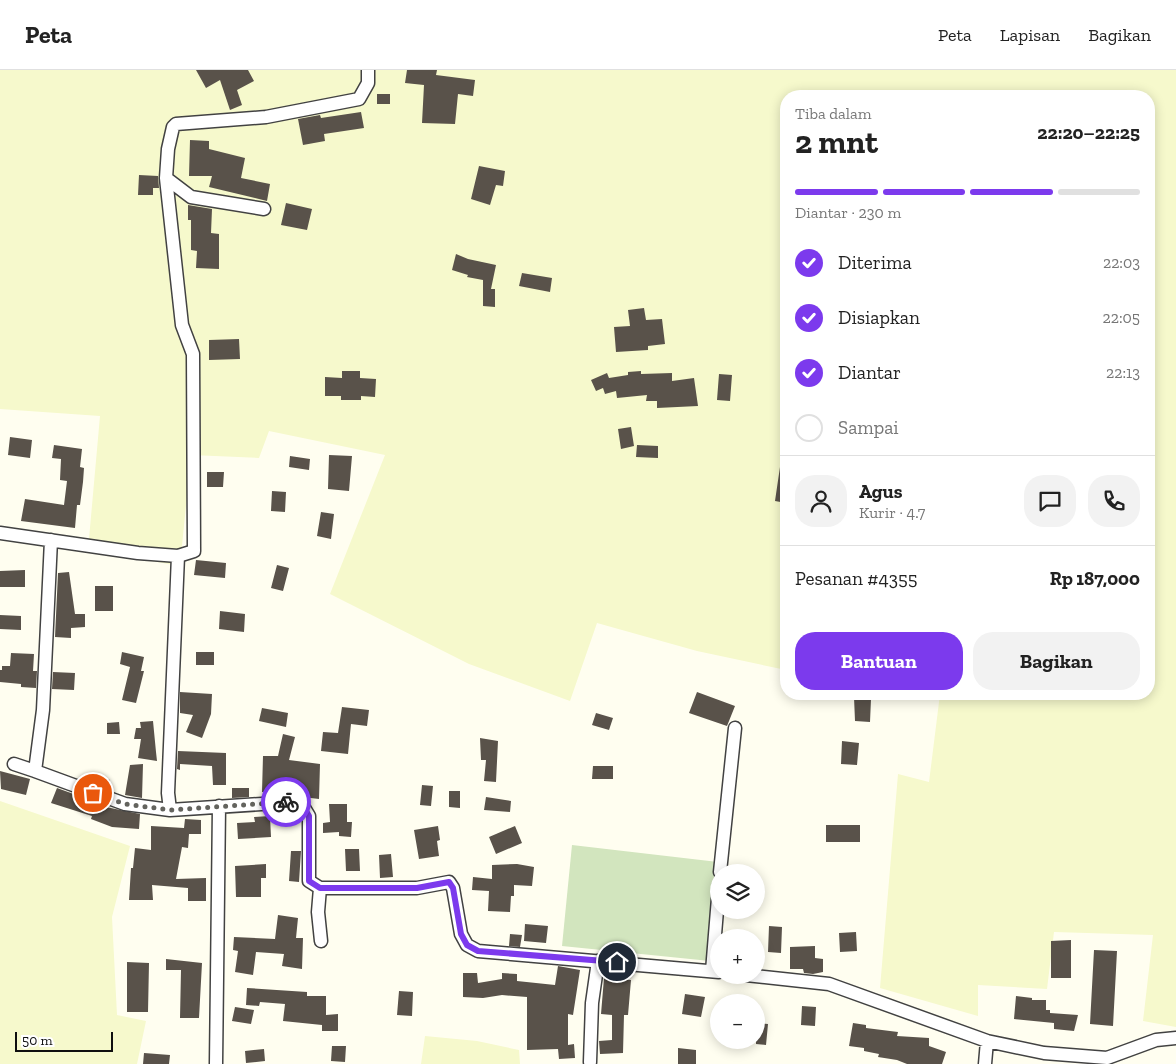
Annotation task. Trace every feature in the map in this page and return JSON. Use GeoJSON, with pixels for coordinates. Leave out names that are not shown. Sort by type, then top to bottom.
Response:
{"type":"FeatureCollection","features":[{"type":"Feature","properties":{"kind":"street"},"geometry":{"type":"LineString","coordinates":[[0,533],[178,556],[194,551],[193,354],[182,324],[166,178],[168,149],[173,126],[176,124],[266,116],[359,98],[369,81],[368,70]]}},
{"type":"Feature","properties":{"kind":"street"},"geometry":{"type":"LineString","coordinates":[[166,178],[191,197],[264,209]]}},
{"type":"Feature","properties":{"kind":"street"},"geometry":{"type":"LineString","coordinates":[[35,770],[43,710],[51,540]]}},
{"type":"Feature","properties":{"kind":"street"},"geometry":{"type":"LineString","coordinates":[[170,810],[168,793],[178,556]]}},
{"type":"Feature","properties":{"kind":"street"},"geometry":{"type":"LineString","coordinates":[[721,864],[735,728]]}},
{"type":"Feature","properties":{"kind":"street"},"geometry":{"type":"LineString","coordinates":[[14,764],[125,804],[170,810],[292,802],[303,806],[309,816],[309,881],[320,888],[417,888],[449,882],[453,888],[461,934],[467,945],[478,951],[710,971]]}},
{"type":"Feature","properties":{"kind":"street"},"geometry":{"type":"LineString","coordinates":[[216,1064],[219,806]]}},
{"type":"Feature","properties":{"kind":"street"},"geometry":{"type":"LineString","coordinates":[[320,888],[318,912],[321,941]]}},
{"type":"Feature","properties":{"kind":"street"},"geometry":{"type":"LineString","coordinates":[[590,1062],[592,1003],[598,961]]}},
{"type":"Feature","properties":{"kind":"street"},"geometry":{"type":"LineString","coordinates":[[765,977],[829,984],[987,1041],[1044,1053],[1107,1058],[1156,1040],[1176,1038]]}},
{"type":"Feature","properties":{"kind":"street"},"geometry":{"type":"LineString","coordinates":[[985,1064],[987,1041]]}},
{"type":"Feature","properties":{"kind":"green space"},"geometry":{"type":"Polygon","coordinates":[[[0,70],[1176,70],[1176,1027],[1143,1021],[1153,935],[1054,932],[1047,989],[978,985],[978,1016],[880,988],[898,774],[929,782],[939,700],[1155,700],[1155,90],[780,90],[780,669],[697,651],[597,623],[570,701],[469,664],[330,594],[385,455],[269,431],[259,458],[191,455],[180,566],[88,550],[100,416],[0,409],[0,70]]]}},
{"type":"Feature","properties":{"kind":"green space"},"geometry":{"type":"Polygon","coordinates":[[[0,801],[130,846],[112,917],[117,1015],[146,1021],[137,1064],[0,1064],[0,801]]]}},
{"type":"Feature","properties":{"kind":"green space"},"geometry":{"type":"Polygon","coordinates":[[[572,845],[718,862],[718,864],[710,864],[710,919],[713,919],[713,929],[710,929],[710,961],[562,946],[572,845]]]}},
{"type":"Feature","properties":{"kind":"green space"},"geometry":{"type":"Polygon","coordinates":[[[425,1036],[477,1041],[519,1050],[520,1064],[421,1064],[425,1036]]]}},
{"type":"Feature","properties":{"kind":"building"},"geometry":{"type":"Polygon","coordinates":[[[196,70],[248,70],[254,81],[237,90],[242,105],[230,110],[220,80],[206,88],[196,70]]]}},
{"type":"Feature","properties":{"kind":"building"},"geometry":{"type":"Polygon","coordinates":[[[407,70],[437,70],[436,75],[475,80],[473,96],[458,94],[455,124],[422,123],[424,85],[405,83],[407,70]]]}},
{"type":"Feature","properties":{"kind":"building"},"geometry":{"type":"Polygon","coordinates":[[[377,94],[390,94],[390,104],[377,104],[377,94]]]}},
{"type":"Feature","properties":{"kind":"building"},"geometry":{"type":"Polygon","coordinates":[[[361,112],[364,128],[324,134],[325,141],[303,145],[298,119],[320,115],[321,118],[361,112]]]}},
{"type":"Feature","properties":{"kind":"building"},"geometry":{"type":"Polygon","coordinates":[[[190,140],[209,141],[209,149],[245,158],[241,178],[270,184],[267,201],[209,187],[212,176],[189,176],[190,140]]]}},
{"type":"Feature","properties":{"kind":"building"},"geometry":{"type":"Polygon","coordinates":[[[479,166],[505,171],[503,186],[496,185],[490,205],[471,199],[479,166]]]}},
{"type":"Feature","properties":{"kind":"building"},"geometry":{"type":"Polygon","coordinates":[[[139,175],[158,176],[159,188],[153,188],[153,195],[138,195],[139,175]]]}},
{"type":"Feature","properties":{"kind":"building"},"geometry":{"type":"Polygon","coordinates":[[[286,203],[312,209],[307,230],[281,225],[286,203]]]}},
{"type":"Feature","properties":{"kind":"building"},"geometry":{"type":"Polygon","coordinates":[[[188,205],[212,209],[211,233],[219,234],[219,269],[196,268],[197,251],[191,250],[191,220],[188,220],[188,205]]]}},
{"type":"Feature","properties":{"kind":"building"},"geometry":{"type":"Polygon","coordinates":[[[456,254],[468,259],[496,265],[491,289],[495,289],[495,307],[483,306],[483,280],[467,277],[468,275],[452,270],[456,254]]]}},
{"type":"Feature","properties":{"kind":"building"},"geometry":{"type":"Polygon","coordinates":[[[522,273],[552,278],[550,292],[519,286],[522,273]]]}},
{"type":"Feature","properties":{"kind":"building"},"geometry":{"type":"Polygon","coordinates":[[[644,308],[646,320],[662,319],[665,344],[648,346],[648,350],[616,352],[614,327],[630,326],[628,310],[644,308]]]}},
{"type":"Feature","properties":{"kind":"building"},"geometry":{"type":"Polygon","coordinates":[[[239,339],[240,359],[209,360],[209,340],[239,339]]]}},
{"type":"Feature","properties":{"kind":"building"},"geometry":{"type":"Polygon","coordinates":[[[342,371],[360,371],[360,378],[376,379],[375,397],[361,396],[361,400],[341,400],[341,396],[325,396],[325,377],[342,378],[342,371]]]}},
{"type":"Feature","properties":{"kind":"building"},"geometry":{"type":"Polygon","coordinates":[[[641,371],[641,374],[672,373],[672,381],[694,378],[698,406],[657,408],[657,401],[646,401],[647,395],[617,398],[616,391],[605,394],[603,388],[596,391],[591,380],[607,373],[609,378],[628,375],[628,372],[641,371]]]}},
{"type":"Feature","properties":{"kind":"building"},"geometry":{"type":"Polygon","coordinates":[[[719,374],[732,375],[730,401],[717,400],[719,374]]]}},
{"type":"Feature","properties":{"kind":"building"},"geometry":{"type":"Polygon","coordinates":[[[631,427],[634,446],[621,449],[618,429],[631,427]]]}},
{"type":"Feature","properties":{"kind":"building"},"geometry":{"type":"Polygon","coordinates":[[[10,437],[32,440],[30,458],[8,455],[10,437]]]}},
{"type":"Feature","properties":{"kind":"building"},"geometry":{"type":"Polygon","coordinates":[[[54,445],[82,449],[80,467],[84,468],[83,482],[80,505],[77,505],[75,528],[21,521],[25,499],[64,505],[67,481],[60,480],[61,459],[52,458],[54,445]]]}},
{"type":"Feature","properties":{"kind":"building"},"geometry":{"type":"Polygon","coordinates":[[[637,445],[658,446],[658,458],[636,457],[637,445]]]}},
{"type":"Feature","properties":{"kind":"building"},"geometry":{"type":"Polygon","coordinates":[[[329,455],[352,456],[349,491],[328,489],[329,455]]]}},
{"type":"Feature","properties":{"kind":"building"},"geometry":{"type":"Polygon","coordinates":[[[290,456],[310,459],[309,470],[289,467],[290,456]]]}},
{"type":"Feature","properties":{"kind":"building"},"geometry":{"type":"Polygon","coordinates":[[[780,467],[780,502],[775,501],[780,467]]]}},
{"type":"Feature","properties":{"kind":"building"},"geometry":{"type":"Polygon","coordinates":[[[207,472],[224,472],[223,487],[207,487],[207,472]]]}},
{"type":"Feature","properties":{"kind":"building"},"geometry":{"type":"Polygon","coordinates":[[[272,491],[286,492],[285,512],[271,511],[272,491]]]}},
{"type":"Feature","properties":{"kind":"building"},"geometry":{"type":"Polygon","coordinates":[[[321,512],[334,514],[331,539],[317,536],[321,512]]]}},
{"type":"Feature","properties":{"kind":"building"},"geometry":{"type":"Polygon","coordinates":[[[196,560],[226,563],[225,578],[194,575],[196,560]]]}},
{"type":"Feature","properties":{"kind":"building"},"geometry":{"type":"Polygon","coordinates":[[[277,565],[289,568],[283,591],[271,588],[277,565]]]}},
{"type":"Feature","properties":{"kind":"building"},"geometry":{"type":"Polygon","coordinates":[[[25,570],[25,587],[0,587],[0,571],[25,570]]]}},
{"type":"Feature","properties":{"kind":"building"},"geometry":{"type":"Polygon","coordinates":[[[69,572],[75,614],[85,614],[85,627],[71,628],[71,638],[55,637],[58,573],[69,572]]]}},
{"type":"Feature","properties":{"kind":"building"},"geometry":{"type":"Polygon","coordinates":[[[95,586],[113,586],[113,611],[95,611],[95,586]]]}},
{"type":"Feature","properties":{"kind":"building"},"geometry":{"type":"Polygon","coordinates":[[[220,611],[245,614],[244,632],[219,629],[220,611]]]}},
{"type":"Feature","properties":{"kind":"building"},"geometry":{"type":"Polygon","coordinates":[[[0,615],[21,616],[21,630],[0,629],[0,615]]]}},
{"type":"Feature","properties":{"kind":"building"},"geometry":{"type":"Polygon","coordinates":[[[122,652],[144,657],[141,671],[144,671],[136,703],[122,700],[130,667],[120,664],[122,652]]]}},
{"type":"Feature","properties":{"kind":"building"},"geometry":{"type":"Polygon","coordinates":[[[196,652],[214,652],[214,665],[196,665],[196,652]]]}},
{"type":"Feature","properties":{"kind":"building"},"geometry":{"type":"Polygon","coordinates":[[[11,653],[34,654],[33,671],[37,671],[36,688],[0,682],[0,670],[2,670],[2,666],[10,666],[11,653]]]}},
{"type":"Feature","properties":{"kind":"building"},"geometry":{"type":"Polygon","coordinates":[[[53,672],[75,673],[74,690],[52,689],[53,672]]]}},
{"type":"Feature","properties":{"kind":"building"},"geometry":{"type":"Polygon","coordinates":[[[180,692],[212,694],[211,714],[202,738],[186,732],[193,715],[180,713],[180,692]]]}},
{"type":"Feature","properties":{"kind":"building"},"geometry":{"type":"Polygon","coordinates":[[[697,692],[735,706],[727,726],[689,713],[697,692]]]}},
{"type":"Feature","properties":{"kind":"building"},"geometry":{"type":"Polygon","coordinates":[[[854,700],[871,700],[870,722],[855,721],[854,700]]]}},
{"type":"Feature","properties":{"kind":"building"},"geometry":{"type":"Polygon","coordinates":[[[342,707],[369,710],[367,726],[351,724],[348,754],[321,751],[323,732],[338,733],[342,707]]]}},
{"type":"Feature","properties":{"kind":"building"},"geometry":{"type":"Polygon","coordinates":[[[262,708],[288,713],[286,727],[259,721],[262,708]]]}},
{"type":"Feature","properties":{"kind":"building"},"geometry":{"type":"Polygon","coordinates":[[[596,713],[613,718],[609,730],[592,725],[596,713]]]}},
{"type":"Feature","properties":{"kind":"building"},"geometry":{"type":"Polygon","coordinates":[[[153,721],[157,761],[138,758],[141,739],[134,739],[136,728],[141,728],[140,722],[153,721]]]}},
{"type":"Feature","properties":{"kind":"building"},"geometry":{"type":"Polygon","coordinates":[[[119,722],[120,734],[107,734],[107,723],[119,722]]]}},
{"type":"Feature","properties":{"kind":"building"},"geometry":{"type":"Polygon","coordinates":[[[283,734],[295,737],[289,760],[320,764],[319,799],[262,792],[263,756],[278,756],[283,734]]]}},
{"type":"Feature","properties":{"kind":"building"},"geometry":{"type":"Polygon","coordinates":[[[480,738],[498,741],[496,782],[484,781],[486,760],[481,760],[480,738]]]}},
{"type":"Feature","properties":{"kind":"building"},"geometry":{"type":"Polygon","coordinates":[[[842,741],[859,743],[857,765],[841,764],[842,741]]]}},
{"type":"Feature","properties":{"kind":"building"},"geometry":{"type":"Polygon","coordinates":[[[178,751],[226,753],[226,785],[213,785],[212,766],[180,764],[180,770],[177,769],[178,751]]]}},
{"type":"Feature","properties":{"kind":"building"},"geometry":{"type":"Polygon","coordinates":[[[143,764],[142,798],[125,795],[130,765],[143,764]]]}},
{"type":"Feature","properties":{"kind":"building"},"geometry":{"type":"Polygon","coordinates":[[[593,766],[613,766],[613,779],[592,779],[593,766]]]}},
{"type":"Feature","properties":{"kind":"building"},"geometry":{"type":"Polygon","coordinates":[[[0,771],[30,779],[26,795],[1,789],[0,771]]]}},
{"type":"Feature","properties":{"kind":"building"},"geometry":{"type":"Polygon","coordinates":[[[93,774],[110,780],[107,789],[90,783],[93,774]]]}},
{"type":"Feature","properties":{"kind":"building"},"geometry":{"type":"Polygon","coordinates":[[[422,785],[433,786],[431,806],[420,805],[422,785]]]}},
{"type":"Feature","properties":{"kind":"building"},"geometry":{"type":"Polygon","coordinates":[[[57,788],[101,804],[101,806],[140,814],[139,829],[112,827],[91,819],[92,816],[51,803],[57,788]]]}},
{"type":"Feature","properties":{"kind":"building"},"geometry":{"type":"Polygon","coordinates":[[[232,788],[249,788],[249,797],[232,798],[232,788]]]}},
{"type":"Feature","properties":{"kind":"building"},"geometry":{"type":"Polygon","coordinates":[[[449,791],[460,791],[460,808],[449,807],[449,791]]]}},
{"type":"Feature","properties":{"kind":"building"},"geometry":{"type":"Polygon","coordinates":[[[486,797],[511,801],[510,812],[484,810],[486,797]]]}},
{"type":"Feature","properties":{"kind":"building"},"geometry":{"type":"Polygon","coordinates":[[[329,804],[347,804],[347,822],[352,822],[351,837],[339,836],[339,832],[323,833],[323,823],[330,822],[329,804]]]}},
{"type":"Feature","properties":{"kind":"building"},"geometry":{"type":"Polygon","coordinates":[[[270,816],[271,837],[238,839],[237,823],[255,822],[254,817],[270,816]]]}},
{"type":"Feature","properties":{"kind":"building"},"geometry":{"type":"Polygon","coordinates":[[[185,819],[201,820],[201,834],[189,834],[188,848],[182,847],[176,879],[206,878],[206,901],[188,901],[188,888],[152,885],[153,900],[129,900],[131,868],[133,868],[135,848],[151,850],[151,826],[184,828],[185,819]]]}},
{"type":"Feature","properties":{"kind":"building"},"geometry":{"type":"Polygon","coordinates":[[[826,825],[860,825],[860,842],[826,842],[826,825]]]}},
{"type":"Feature","properties":{"kind":"building"},"geometry":{"type":"Polygon","coordinates":[[[438,826],[440,840],[437,841],[439,856],[419,859],[414,830],[438,826]]]}},
{"type":"Feature","properties":{"kind":"building"},"geometry":{"type":"Polygon","coordinates":[[[515,826],[522,843],[496,854],[489,837],[515,826]]]}},
{"type":"Feature","properties":{"kind":"building"},"geometry":{"type":"Polygon","coordinates":[[[345,849],[359,849],[360,871],[346,871],[345,849]]]}},
{"type":"Feature","properties":{"kind":"building"},"geometry":{"type":"Polygon","coordinates":[[[291,851],[301,851],[299,882],[289,881],[291,851]]]}},
{"type":"Feature","properties":{"kind":"building"},"geometry":{"type":"Polygon","coordinates":[[[391,854],[393,877],[380,878],[379,855],[391,854]]]}},
{"type":"Feature","properties":{"kind":"building"},"geometry":{"type":"Polygon","coordinates":[[[266,864],[266,878],[261,878],[261,897],[236,897],[235,866],[266,864]]]}},
{"type":"Feature","properties":{"kind":"building"},"geometry":{"type":"Polygon","coordinates":[[[517,864],[534,867],[532,886],[514,885],[514,896],[511,896],[510,912],[488,911],[489,891],[472,890],[473,877],[492,879],[492,865],[517,864]]]}},
{"type":"Feature","properties":{"kind":"building"},"geometry":{"type":"Polygon","coordinates":[[[278,915],[298,918],[296,938],[303,938],[302,969],[282,966],[284,954],[256,952],[253,975],[235,972],[238,951],[233,950],[234,937],[275,939],[278,915]]]}},
{"type":"Feature","properties":{"kind":"building"},"geometry":{"type":"Polygon","coordinates":[[[525,924],[548,926],[546,943],[524,941],[525,924]]]}},
{"type":"Feature","properties":{"kind":"building"},"geometry":{"type":"Polygon","coordinates":[[[769,926],[782,927],[781,953],[768,952],[769,926]]]}},
{"type":"Feature","properties":{"kind":"building"},"geometry":{"type":"Polygon","coordinates":[[[856,932],[857,951],[840,952],[839,933],[856,932]]]}},
{"type":"Feature","properties":{"kind":"building"},"geometry":{"type":"Polygon","coordinates":[[[510,934],[522,935],[520,947],[509,946],[510,934]]]}},
{"type":"Feature","properties":{"kind":"building"},"geometry":{"type":"Polygon","coordinates":[[[1071,940],[1071,978],[1051,978],[1051,941],[1071,940]]]}},
{"type":"Feature","properties":{"kind":"building"},"geometry":{"type":"Polygon","coordinates":[[[815,946],[815,958],[823,959],[823,972],[813,974],[804,973],[803,969],[790,969],[790,947],[815,946]]]}},
{"type":"Feature","properties":{"kind":"building"},"geometry":{"type":"Polygon","coordinates":[[[1094,950],[1117,951],[1113,1026],[1090,1024],[1094,950]]]}},
{"type":"Feature","properties":{"kind":"building"},"geometry":{"type":"Polygon","coordinates":[[[166,959],[202,963],[199,1018],[180,1018],[181,970],[166,970],[166,959]]]}},
{"type":"Feature","properties":{"kind":"building"},"geometry":{"type":"Polygon","coordinates":[[[127,962],[149,963],[148,1012],[127,1012],[127,962]]]}},
{"type":"Feature","properties":{"kind":"building"},"geometry":{"type":"Polygon","coordinates":[[[558,966],[580,970],[573,1015],[568,1014],[568,1045],[574,1044],[575,1058],[559,1059],[558,1049],[527,1050],[527,997],[502,995],[483,998],[463,997],[463,973],[477,973],[478,983],[502,979],[502,973],[517,974],[517,981],[555,985],[558,966]]]}},
{"type":"Feature","properties":{"kind":"building"},"geometry":{"type":"Polygon","coordinates":[[[604,978],[631,980],[628,1015],[624,1015],[623,1053],[600,1054],[599,1041],[612,1040],[612,1015],[601,1014],[604,978]]]}},
{"type":"Feature","properties":{"kind":"building"},"geometry":{"type":"Polygon","coordinates":[[[247,988],[307,992],[307,996],[326,996],[326,1015],[338,1014],[338,1031],[322,1031],[322,1025],[283,1021],[285,1004],[260,1002],[259,1006],[246,1005],[247,988]]]}},
{"type":"Feature","properties":{"kind":"building"},"geometry":{"type":"Polygon","coordinates":[[[399,991],[413,992],[412,1016],[397,1015],[399,991]]]}},
{"type":"Feature","properties":{"kind":"building"},"geometry":{"type":"Polygon","coordinates":[[[685,994],[705,997],[701,1017],[682,1014],[685,994]]]}},
{"type":"Feature","properties":{"kind":"building"},"geometry":{"type":"Polygon","coordinates":[[[1016,996],[1032,998],[1032,1000],[1046,1000],[1046,1010],[1050,1010],[1050,1013],[1078,1015],[1074,1031],[1054,1029],[1054,1023],[1014,1019],[1016,996]]]}},
{"type":"Feature","properties":{"kind":"building"},"geometry":{"type":"Polygon","coordinates":[[[802,1006],[816,1007],[815,1026],[801,1025],[802,1006]]]}},
{"type":"Feature","properties":{"kind":"building"},"geometry":{"type":"Polygon","coordinates":[[[235,1007],[254,1010],[251,1024],[232,1021],[235,1007]]]}},
{"type":"Feature","properties":{"kind":"building"},"geometry":{"type":"Polygon","coordinates":[[[853,1023],[866,1025],[866,1028],[898,1032],[897,1036],[929,1038],[929,1046],[946,1052],[942,1064],[907,1064],[897,1060],[878,1057],[879,1054],[864,1051],[864,1048],[849,1046],[853,1023]]]}},
{"type":"Feature","properties":{"kind":"building"},"geometry":{"type":"Polygon","coordinates":[[[765,1024],[768,1024],[765,1045],[765,1024]]]}},
{"type":"Feature","properties":{"kind":"building"},"geometry":{"type":"Polygon","coordinates":[[[332,1046],[346,1046],[345,1062],[331,1061],[332,1046]]]}},
{"type":"Feature","properties":{"kind":"building"},"geometry":{"type":"Polygon","coordinates":[[[678,1048],[696,1050],[696,1064],[678,1064],[678,1048]]]}},
{"type":"Feature","properties":{"kind":"building"},"geometry":{"type":"Polygon","coordinates":[[[264,1049],[265,1061],[246,1063],[245,1051],[264,1049]]]}},
{"type":"Feature","properties":{"kind":"building"},"geometry":{"type":"Polygon","coordinates":[[[144,1053],[170,1055],[169,1064],[143,1064],[144,1053]]]}},
{"type":"Feature","properties":{"kind":"way so far"},"geometry":{"type":"LineString","coordinates":[[93,793],[125,804],[170,810],[286,802]]}},
{"type":"Feature","properties":{"kind":"route"},"geometry":{"type":"LineString","coordinates":[[286,802],[303,806],[309,816],[308,867],[309,881],[313,885],[320,888],[417,888],[449,882],[453,888],[461,934],[467,945],[478,951],[617,962]]}}]}
